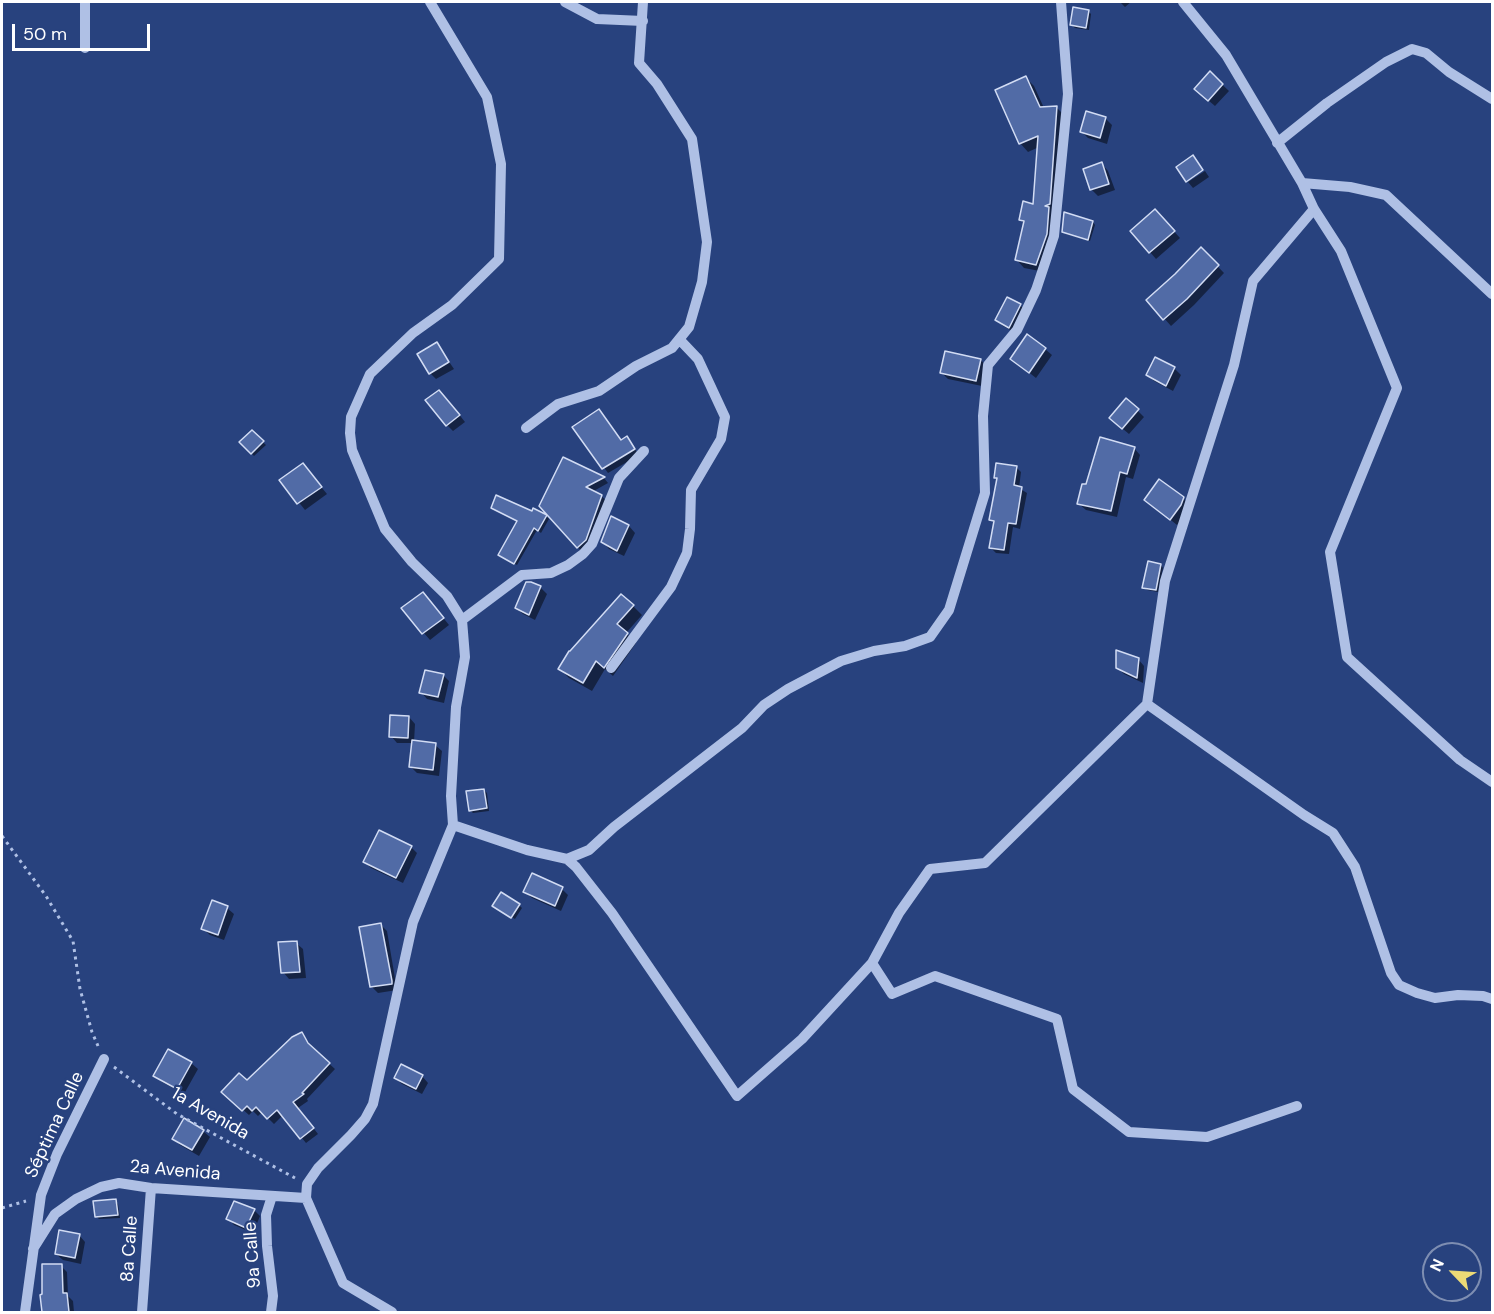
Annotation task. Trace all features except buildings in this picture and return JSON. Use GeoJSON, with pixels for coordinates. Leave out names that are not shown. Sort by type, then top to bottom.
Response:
{"type":"FeatureCollection","features":[{"type":"Feature","properties":{"kind":"street"},"geometry":{"type":"LineString","coordinates":[[85,2],[86,48]]}},
{"type":"Feature","properties":{"kind":"street"},"geometry":{"type":"LineString","coordinates":[[392,1312],[344,1283],[306,1198],[307,1184],[318,1168],[365,1119],[373,1104],[413,922],[453,825],[451,796],[456,707],[465,657],[462,620],[447,596],[412,562],[385,529],[352,450],[351,433],[351,417],[370,374],[413,333],[452,305],[499,259],[501,164],[487,97],[430,2]]}},
{"type":"Feature","properties":{"kind":"street"},"geometry":{"type":"LineString","coordinates":[[565,2],[597,20],[643,21]]}},
{"type":"Feature","properties":{"kind":"street"},"geometry":{"type":"LineString","coordinates":[[526,428],[558,404],[599,391],[636,366],[672,348],[689,327],[702,282],[707,242],[692,139],[657,84],[639,63],[643,2]]}},
{"type":"Feature","properties":{"kind":"street"},"geometry":{"type":"LineString","coordinates":[[567,860],[589,850],[614,827],[742,728],[764,705],[788,689],[841,661],[874,651],[905,646],[930,637],[949,610],[985,493],[983,416],[988,364],[1017,330],[1039,282],[1054,236],[1068,94],[1061,2]]}},
{"type":"Feature","properties":{"kind":"street"},"geometry":{"type":"LineString","coordinates":[[1184,2],[1226,55],[1302,183],[1314,209],[1341,251],[1397,388],[1330,552],[1347,657],[1460,760],[1492,782]]}},
{"type":"Feature","properties":{"kind":"street"},"geometry":{"type":"LineString","coordinates":[[1277,143],[1327,103],[1386,62],[1412,49],[1426,53],[1449,72],[1492,99]]}},
{"type":"Feature","properties":{"kind":"street"},"geometry":{"type":"LineString","coordinates":[[1302,183],[1350,187],[1386,195],[1492,294]]}},
{"type":"Feature","properties":{"kind":"street"},"geometry":{"type":"LineString","coordinates":[[453,825],[527,850],[567,860],[576,867],[612,913],[737,1096],[802,1039],[872,963],[899,913],[930,869],[985,863],[1147,704],[1165,581],[1234,365],[1253,281],[1314,209]]}},
{"type":"Feature","properties":{"kind":"street"},"geometry":{"type":"LineString","coordinates":[[611,668],[671,587],[687,553],[691,490],[721,439],[725,417],[698,359],[679,339]]}},
{"type":"Feature","properties":{"kind":"street"},"geometry":{"type":"LineString","coordinates":[[462,620],[522,575],[551,573],[568,565],[583,554],[592,544],[619,478],[644,451]]}},
{"type":"Feature","properties":{"kind":"street"},"geometry":{"type":"LineString","coordinates":[[1147,704],[1333,833],[1355,867],[1391,973],[1399,985],[1436,998],[1458,995],[1483,996],[1492,999]]}},
{"type":"Feature","properties":{"kind":"street"},"geometry":{"type":"LineString","coordinates":[[872,963],[892,994],[935,976],[1057,1019],[1073,1089],[1129,1132],[1207,1137],[1297,1106]]}},
{"type":"Feature","properties":{"kind":"street","name":"Séptima Calle"},"geometry":{"type":"LineString","coordinates":[[26,1312],[41,1195],[57,1154],[104,1059]]}},
{"type":"Feature","properties":{"kind":"street","name":"2a Avenida"},"geometry":{"type":"LineString","coordinates":[[33,1249],[56,1214],[76,1199],[101,1187],[119,1183],[151,1188],[306,1198]]}},
{"type":"Feature","properties":{"kind":"street","name":"8a Calle"},"geometry":{"type":"LineString","coordinates":[[142,1312],[151,1188]]}},
{"type":"Feature","properties":{"kind":"street","name":"9a Calle"},"geometry":{"type":"LineString","coordinates":[[271,1312],[273,1296],[266,1215],[272,1196]]}},
{"type":"Feature","properties":{"kind":"path"},"geometry":{"type":"LineString","coordinates":[[2,836],[46,896],[73,941],[80,989],[92,1032],[104,1059]]}},
{"type":"Feature","properties":{"kind":"path","name":"1a Avenida"},"geometry":{"type":"LineString","coordinates":[[104,1059],[177,1114],[307,1184]]}},
{"type":"Feature","properties":{"kind":"path"},"geometry":{"type":"LineString","coordinates":[[2,1208],[41,1195]]}}]}
